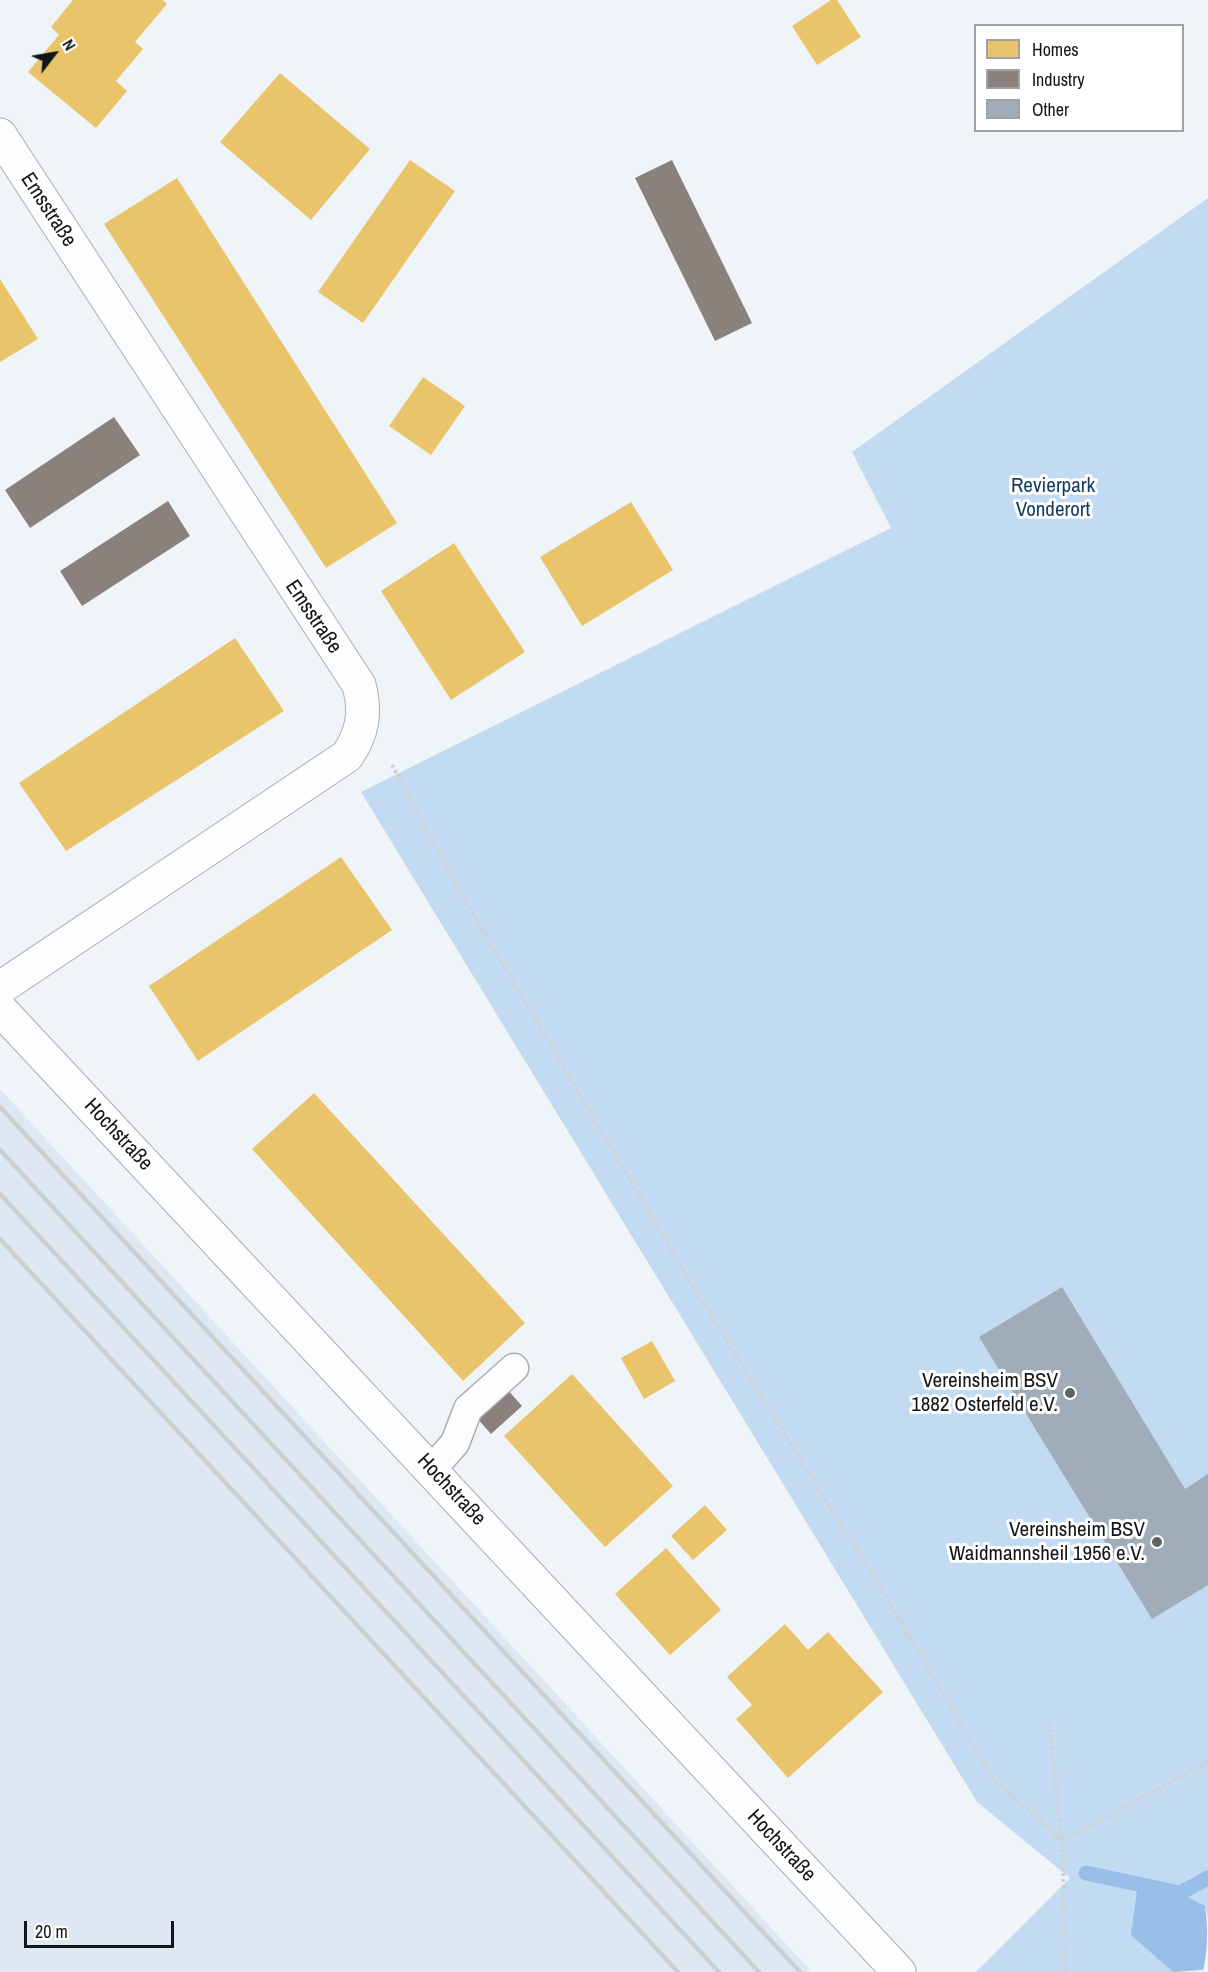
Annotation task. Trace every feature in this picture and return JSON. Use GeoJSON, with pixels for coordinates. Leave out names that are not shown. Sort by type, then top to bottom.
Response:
{"type":"FeatureCollection","features":[{"type":"Feature","properties":{"kind":"street","name":"Emsstraße"},"geometry":{"type":"LineString","coordinates":[[0,135],[359,685],[364,703],[358,740],[347,756],[0,988]]}},
{"type":"Feature","properties":{"kind":"street","name":"Hochstraße"},"geometry":{"type":"LineString","coordinates":[[0,1009],[432,1469],[899,1972]]}},
{"type":"Feature","properties":{"kind":"lane"},"geometry":{"type":"LineString","coordinates":[[432,1469],[455,1443],[468,1409],[514,1368]]}},
{"type":"Feature","properties":{"kind":"path"},"geometry":{"type":"LineString","coordinates":[[347,756],[392,764],[453,880],[681,1267],[883,1592],[992,1778],[1062,1840]]}},
{"type":"Feature","properties":{"kind":"path"},"geometry":{"type":"LineString","coordinates":[[1049,1723],[1062,1840],[1066,1972]]}},
{"type":"Feature","properties":{"kind":"path"},"geometry":{"type":"LineString","coordinates":[[1062,1840],[1208,1762]]}},
{"type":"Feature","properties":{"kind":"shaded area"},"geometry":{"type":"Polygon","coordinates":[[[0,1089],[812,1972],[0,1972],[0,1089]]]}},
{"type":"Feature","properties":{"kind":"shaded area"},"geometry":{"type":"Polygon","coordinates":[[[1138,1883],[1180,1893],[1205,1906],[1207,1938],[1203,1970],[1173,1972],[1131,1935],[1138,1883]]]}},
{"type":"Feature","properties":{"kind":"green space","name":"Revierpark Vonderort"},"geometry":{"type":"Polygon","coordinates":[[[1208,198],[1208,1918],[1205,1906],[1131,1934],[1173,1972],[976,1972],[1070,1878],[977,1802],[361,792],[891,528],[852,452],[1208,198]]]}},
{"type":"Feature","properties":{"kind":"building: Homes"},"geometry":{"type":"Polygon","coordinates":[[[73,0],[163,0],[167,4],[135,42],[143,49],[116,81],[127,91],[96,128],[28,72],[59,35],[51,27],[73,0]]]}},
{"type":"Feature","properties":{"kind":"building: Homes"},"geometry":{"type":"Polygon","coordinates":[[[831,0],[837,0],[861,37],[817,65],[792,26],[831,0]]]}},
{"type":"Feature","properties":{"kind":"building: Homes"},"geometry":{"type":"Polygon","coordinates":[[[280,73],[370,149],[311,220],[220,142],[280,73]]]}},
{"type":"Feature","properties":{"kind":"building: Homes"},"geometry":{"type":"Polygon","coordinates":[[[410,160],[455,191],[363,323],[318,292],[410,160]]]}},
{"type":"Feature","properties":{"kind":"building: Homes"},"geometry":{"type":"Polygon","coordinates":[[[177,178],[397,523],[326,568],[104,224],[177,178]]]}},
{"type":"Feature","properties":{"kind":"building: Homes"},"geometry":{"type":"Polygon","coordinates":[[[0,279],[38,339],[0,362],[0,279]]]}},
{"type":"Feature","properties":{"kind":"building: Homes"},"geometry":{"type":"Polygon","coordinates":[[[423,377],[465,406],[431,455],[389,426],[423,377]]]}},
{"type":"Feature","properties":{"kind":"building: Homes"},"geometry":{"type":"Polygon","coordinates":[[[631,502],[673,570],[582,626],[540,557],[631,502]]]}},
{"type":"Feature","properties":{"kind":"building: Homes"},"geometry":{"type":"Polygon","coordinates":[[[454,543],[525,652],[451,700],[381,591],[454,543]]]}},
{"type":"Feature","properties":{"kind":"building: Homes"},"geometry":{"type":"Polygon","coordinates":[[[235,638],[284,711],[66,851],[19,783],[235,638]]]}},
{"type":"Feature","properties":{"kind":"building: Homes"},"geometry":{"type":"Polygon","coordinates":[[[341,857],[392,930],[198,1061],[149,986],[341,857]]]}},
{"type":"Feature","properties":{"kind":"building: Homes"},"geometry":{"type":"Polygon","coordinates":[[[314,1093],[525,1323],[463,1381],[252,1149],[314,1093]]]}},
{"type":"Feature","properties":{"kind":"building: Homes"},"geometry":{"type":"Polygon","coordinates":[[[652,1341],[675,1381],[644,1399],[621,1358],[652,1341]]]}},
{"type":"Feature","properties":{"kind":"building: Homes"},"geometry":{"type":"Polygon","coordinates":[[[572,1374],[673,1486],[605,1547],[504,1436],[572,1374]]]}},
{"type":"Feature","properties":{"kind":"building: Homes"},"geometry":{"type":"Polygon","coordinates":[[[705,1505],[727,1530],[693,1560],[671,1536],[705,1505]]]}},
{"type":"Feature","properties":{"kind":"building: Homes"},"geometry":{"type":"Polygon","coordinates":[[[666,1548],[721,1610],[670,1655],[615,1594],[666,1548]]]}},
{"type":"Feature","properties":{"kind":"building: Homes"},"geometry":{"type":"Polygon","coordinates":[[[785,1624],[808,1650],[828,1632],[883,1692],[788,1778],[736,1719],[752,1705],[727,1677],[785,1624]]]}},
{"type":"Feature","properties":{"kind":"building: Industry"},"geometry":{"type":"Polygon","coordinates":[[[672,160],[752,323],[715,341],[635,178],[672,160]]]}},
{"type":"Feature","properties":{"kind":"building: Industry"},"geometry":{"type":"Polygon","coordinates":[[[114,417],[140,455],[30,528],[5,490],[114,417]]]}},
{"type":"Feature","properties":{"kind":"building: Industry"},"geometry":{"type":"Polygon","coordinates":[[[168,501],[190,536],[82,606],[60,571],[168,501]]]}},
{"type":"Feature","properties":{"kind":"building: Industry"},"geometry":{"type":"Polygon","coordinates":[[[507,1389],[522,1406],[491,1434],[476,1417],[507,1389]]]}},
{"type":"Feature","properties":{"kind":"building: Other"},"geometry":{"type":"Polygon","coordinates":[[[1062,1287],[1185,1489],[1208,1474],[1208,1585],[1152,1619],[979,1337],[1062,1287]]]}},
{"type":"Feature","properties":{"kind":"waterway"},"geometry":{"type":"LineString","coordinates":[[1086,1873],[1180,1893],[1208,1878]]}},
{"type":"Feature","properties":{"kind":"railway"},"geometry":{"type":"LineString","coordinates":[[0,1107],[800,1972]]}},
{"type":"Feature","properties":{"kind":"railway"},"geometry":{"type":"LineString","coordinates":[[0,1150],[759,1972]]}},
{"type":"Feature","properties":{"kind":"railway"},"geometry":{"type":"LineString","coordinates":[[0,1194],[719,1972]]}},
{"type":"Feature","properties":{"kind":"railway"},"geometry":{"type":"LineString","coordinates":[[0,1239],[678,1972]]}},
{"type":"Feature","properties":{"kind":"place","name":"Vereinsheim BSV 1882 Osterfeld e.V."},"geometry":{"type":"Point","coordinates":[1070,1393]}},
{"type":"Feature","properties":{"kind":"place","name":"Vereinsheim BSV Waidmannsheil 1956 e.V."},"geometry":{"type":"Point","coordinates":[1157,1542]}}]}
